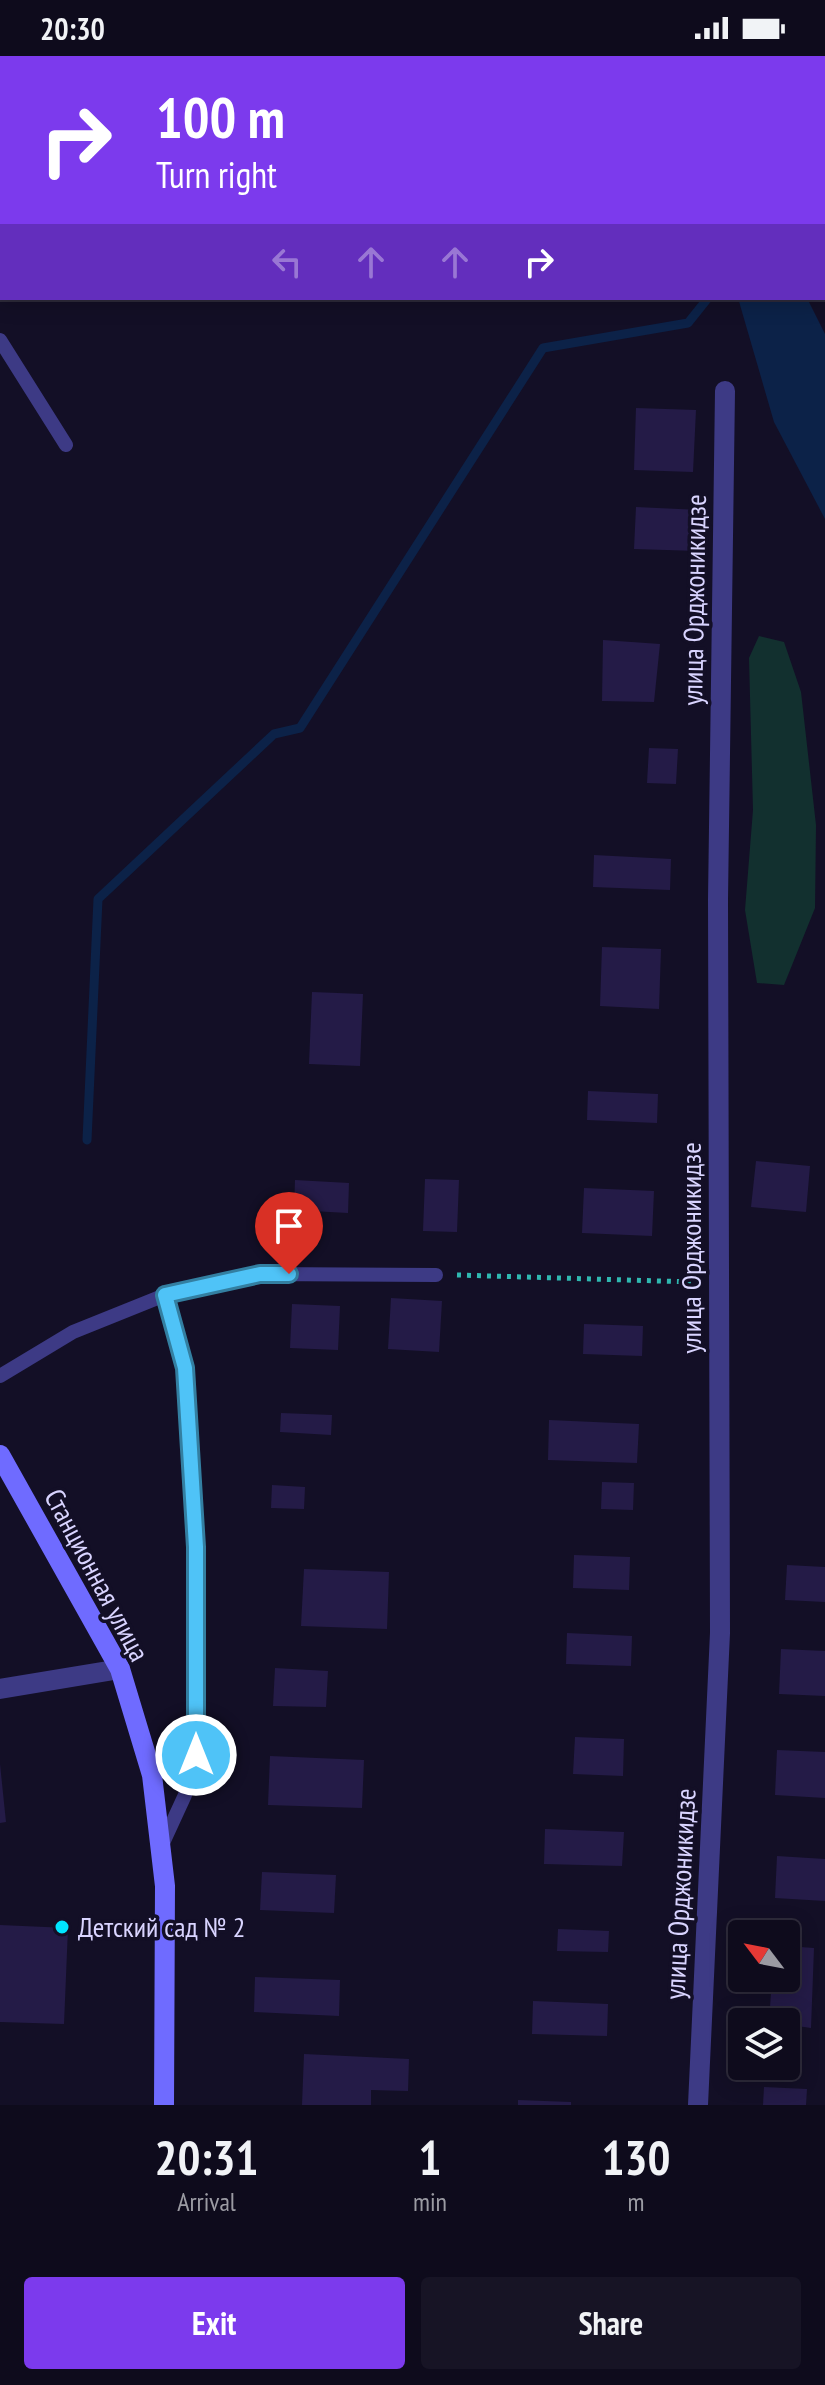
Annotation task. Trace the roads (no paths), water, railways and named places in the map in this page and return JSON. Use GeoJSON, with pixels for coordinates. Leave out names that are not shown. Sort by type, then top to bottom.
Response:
{"type":"FeatureCollection","features":[{"type":"Feature","properties":{"kind":"main road","name":"Станционная улица"},"geometry":{"type":"LineString","coordinates":[[0,1455],[120,1669],[152,1775],[165,1886],[164,2105]]}},
{"type":"Feature","properties":{"kind":"street","name":"улица Орджоникидзе"},"geometry":{"type":"LineString","coordinates":[[698,2105],[720,1633],[718,900],[725,391]]}},
{"type":"Feature","properties":{"kind":"street"},"geometry":{"type":"LineString","coordinates":[[0,1689],[120,1669]]}},
{"type":"Feature","properties":{"kind":"lane"},"geometry":{"type":"LineString","coordinates":[[0,340],[66,445]]}},
{"type":"Feature","properties":{"kind":"lane"},"geometry":{"type":"LineString","coordinates":[[0,1376],[73,1332],[165,1295],[260,1274],[436,1275]]}},
{"type":"Feature","properties":{"kind":"lane"},"geometry":{"type":"LineString","coordinates":[[161,1847],[185,1795],[196,1755],[196,1547],[185,1368],[165,1295]]}},
{"type":"Feature","properties":{"kind":"water"},"geometry":{"type":"Polygon","coordinates":[[[739,300],[808,300],[825,334],[825,519],[774,422],[739,300]]]}},
{"type":"Feature","properties":{"kind":"waterway"},"geometry":{"type":"LineString","coordinates":[[87,1140],[98,899],[274,734],[300,728],[543,348],[688,323],[706,300]]}},
{"type":"Feature","properties":{"kind":"place","name":"Детский сад № 2"},"geometry":{"type":"Point","coordinates":[62,1927]}}]}
